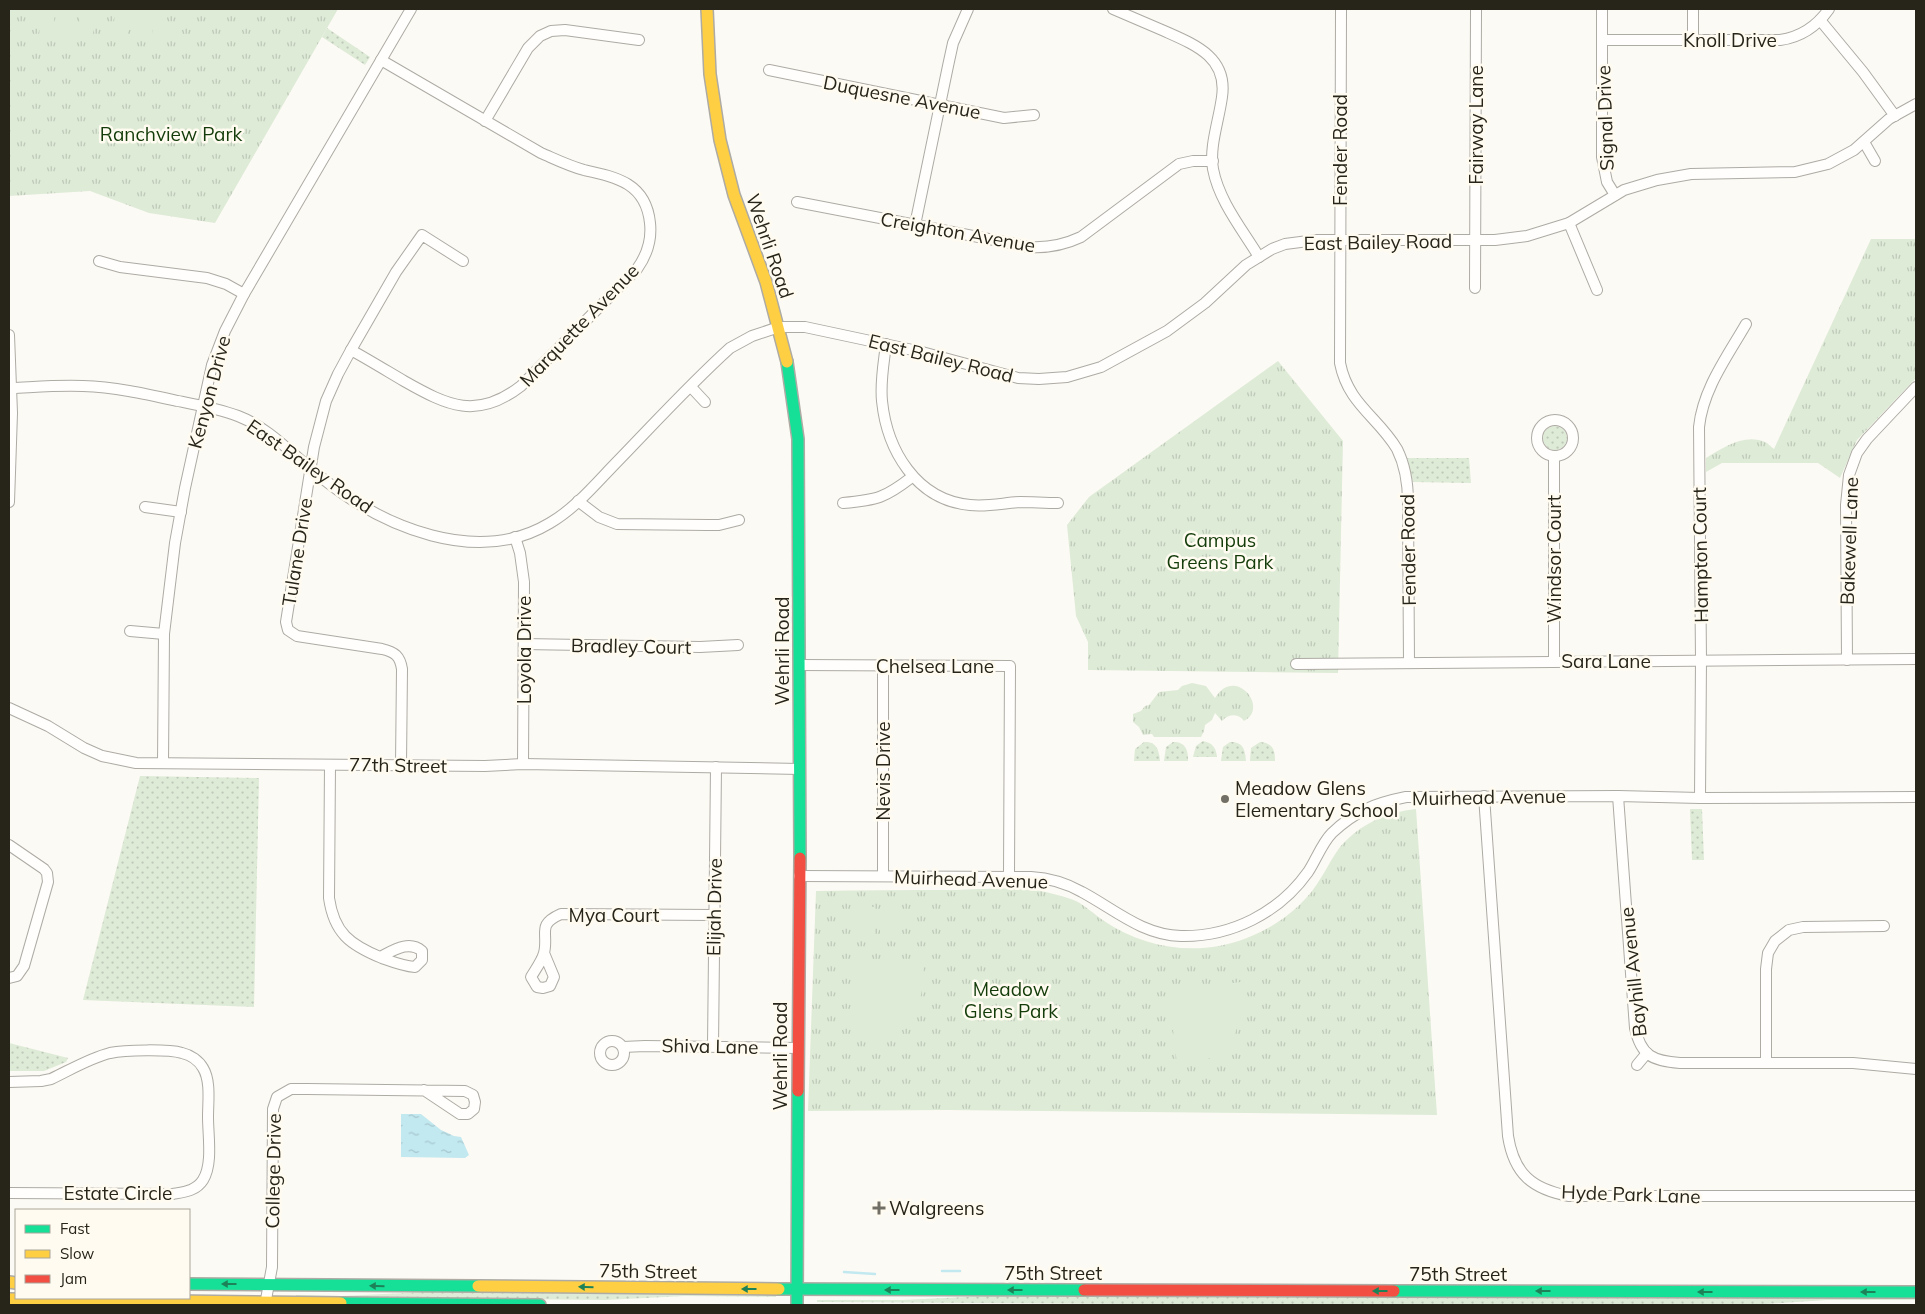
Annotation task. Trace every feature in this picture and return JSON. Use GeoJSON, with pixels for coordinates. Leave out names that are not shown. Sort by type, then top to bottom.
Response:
{"type":"FeatureCollection","features":[{"type":"Feature","properties":{"kind":"main road","name":"Wehrli Road"},"geometry":{"type":"LineString","coordinates":[[707,9],[710,82],[716,123],[725,163],[745,229],[765,280],[779,327],[794,401],[798,439],[800,769],[797,1305]]}},
{"type":"Feature","properties":{"kind":"main road","name":"75th Street"},"geometry":{"type":"LineString","coordinates":[[190,1284],[797,1289],[1916,1292]]}},
{"type":"Feature","properties":{"kind":"main road"},"geometry":{"type":"LineString","coordinates":[[9,1299],[266,1304],[540,1305]]}},
{"type":"Feature","properties":{"kind":"street","name":"Kenyon Drive"},"geometry":{"type":"LineString","coordinates":[[163,763],[164,634],[170,577],[181,512],[216,354],[230,319],[244,294],[411,9]]}},
{"type":"Feature","properties":{"kind":"street"},"geometry":{"type":"LineString","coordinates":[[915,225],[953,43],[968,9]]}},
{"type":"Feature","properties":{"kind":"street"},"geometry":{"type":"LineString","coordinates":[[1113,9],[1196,45],[1209,55],[1215,63],[1222,79],[1223,95],[1213,161],[1218,186],[1222,196],[1259,257]]}},
{"type":"Feature","properties":{"kind":"street","name":"Fender Road"},"geometry":{"type":"LineString","coordinates":[[1341,9],[1339,342],[1341,370],[1355,400],[1396,448],[1407,484],[1409,662]]}},
{"type":"Feature","properties":{"kind":"street","name":"Fairway Lane"},"geometry":{"type":"LineString","coordinates":[[1475,288],[1476,9]]}},
{"type":"Feature","properties":{"kind":"street"},"geometry":{"type":"LineString","coordinates":[[1602,9],[1603,40]]}},
{"type":"Feature","properties":{"kind":"street"},"geometry":{"type":"LineString","coordinates":[[1693,9],[1693,40]]}},
{"type":"Feature","properties":{"kind":"street","name":"Knoll Drive"},"geometry":{"type":"LineString","coordinates":[[1603,40],[1786,39],[1808,31],[1829,9]]}},
{"type":"Feature","properties":{"kind":"street"},"geometry":{"type":"LineString","coordinates":[[1820,20],[1868,78],[1895,116]]}},
{"type":"Feature","properties":{"kind":"street"},"geometry":{"type":"LineString","coordinates":[[485,121],[528,48],[540,36],[565,30],[639,40]]}},
{"type":"Feature","properties":{"kind":"street","name":"Signal Drive"},"geometry":{"type":"LineString","coordinates":[[1603,40],[1602,157],[1607,182],[1614,195]]}},
{"type":"Feature","properties":{"kind":"street","name":"Marquette Avenue"},"geometry":{"type":"LineString","coordinates":[[351,350],[438,400],[465,406],[487,404],[509,395],[521,386],[642,261],[650,245],[652,233],[648,210],[643,200],[635,190],[617,178],[564,163],[541,153],[381,60]]}},
{"type":"Feature","properties":{"kind":"street","name":"Duquesne Avenue"},"geometry":{"type":"LineString","coordinates":[[769,70],[1004,118],[1034,115]]}},
{"type":"Feature","properties":{"kind":"street","name":"East Bailey Road"},"geometry":{"type":"LineString","coordinates":[[12,388],[53,386],[103,387],[128,390],[203,406],[240,417],[258,425],[275,437],[322,478],[367,508],[416,530],[446,539],[497,541],[515,537],[549,524],[570,509],[720,358],[740,342],[779,327],[810,328],[886,344],[1018,378],[1057,378],[1086,373],[1116,359],[1180,322],[1205,303],[1246,265],[1272,249],[1285,244],[1305,241],[1340,240],[1508,239],[1527,236],[1569,223],[1624,190],[1677,175],[1772,173],[1810,169],[1844,156],[1895,116],[1916,104]]}},
{"type":"Feature","properties":{"kind":"street"},"geometry":{"type":"LineString","coordinates":[[1864,142],[1875,161]]}},
{"type":"Feature","properties":{"kind":"street","name":"Creighton Avenue"},"geometry":{"type":"LineString","coordinates":[[797,202],[1030,248],[1058,246],[1081,237],[1179,164],[1193,161],[1213,161]]}},
{"type":"Feature","properties":{"kind":"street"},"geometry":{"type":"LineString","coordinates":[[1569,223],[1597,290]]}},
{"type":"Feature","properties":{"kind":"street","name":"Tulane Drive"},"geometry":{"type":"LineString","coordinates":[[401,765],[402,669],[398,656],[392,651],[382,649],[297,636],[292,634],[286,625],[314,447],[326,402],[338,374],[396,272],[422,235],[463,261]]}},
{"type":"Feature","properties":{"kind":"street"},"geometry":{"type":"LineString","coordinates":[[99,261],[120,267],[207,278],[226,284],[244,294]]}},
{"type":"Feature","properties":{"kind":"street","name":"Hampton Court"},"geometry":{"type":"LineString","coordinates":[[1700,798],[1700,415],[1708,391],[1746,324]]}},
{"type":"Feature","properties":{"kind":"street"},"geometry":{"type":"LineString","coordinates":[[9,335],[12,388],[9,502]]}},
{"type":"Feature","properties":{"kind":"street"},"geometry":{"type":"LineString","coordinates":[[886,344],[882,386],[884,416],[894,448],[912,477],[941,497],[969,505],[1022,502],[1058,503]]}},
{"type":"Feature","properties":{"kind":"street","name":"Bakewell Lane"},"geometry":{"type":"LineString","coordinates":[[1847,660],[1846,504],[1849,474],[1857,453],[1867,439],[1916,387]]}},
{"type":"Feature","properties":{"kind":"street"},"geometry":{"type":"LineString","coordinates":[[691,388],[706,402]]}},
{"type":"Feature","properties":{"kind":"street","name":"Windsor Court"},"geometry":{"type":"LineString","coordinates":[[1554,456],[1554,661]]}},
{"type":"Feature","properties":{"kind":"street"},"geometry":{"type":"LineString","coordinates":[[843,503],[879,498],[895,490],[912,477]]}},
{"type":"Feature","properties":{"kind":"street"},"geometry":{"type":"LineString","coordinates":[[578,500],[599,517],[617,524],[719,525],[739,520]]}},
{"type":"Feature","properties":{"kind":"street"},"geometry":{"type":"LineString","coordinates":[[145,507],[181,512]]}},
{"type":"Feature","properties":{"kind":"street","name":"Loyola Drive"},"geometry":{"type":"LineString","coordinates":[[515,537],[524,573],[523,764]]}},
{"type":"Feature","properties":{"kind":"street"},"geometry":{"type":"LineString","coordinates":[[130,631],[164,634]]}},
{"type":"Feature","properties":{"kind":"street","name":"Bradley Court"},"geometry":{"type":"LineString","coordinates":[[524,644],[700,647],[738,645]]}},
{"type":"Feature","properties":{"kind":"street","name":"Sara Lane"},"geometry":{"type":"LineString","coordinates":[[1296,664],[1916,659]]}},
{"type":"Feature","properties":{"kind":"street","name":"Chelsea Lane"},"geometry":{"type":"LineString","coordinates":[[799,665],[1010,666],[1009,876]]}},
{"type":"Feature","properties":{"kind":"street","name":"Nevis Drive"},"geometry":{"type":"LineString","coordinates":[[883,666],[883,876]]}},
{"type":"Feature","properties":{"kind":"street","name":"77th Street"},"geometry":{"type":"LineString","coordinates":[[9,708],[48,726],[84,748],[102,756],[136,763],[485,766],[523,764],[800,769]]}},
{"type":"Feature","properties":{"kind":"street"},"geometry":{"type":"LineString","coordinates":[[330,764],[329,898],[331,911],[338,927],[353,944],[380,957]]}},
{"type":"Feature","properties":{"kind":"street","name":"Elijah Drive"},"geometry":{"type":"LineString","coordinates":[[713,1046],[716,767]]}},
{"type":"Feature","properties":{"kind":"street","name":"Hyde Park Lane"},"geometry":{"type":"LineString","coordinates":[[1484,796],[1508,1136],[1513,1157],[1519,1169],[1530,1181],[1544,1190],[1582,1196],[1916,1196]]}},
{"type":"Feature","properties":{"kind":"street","name":"Bayhill Avenue"},"geometry":{"type":"LineString","coordinates":[[1618,796],[1635,1028],[1640,1044],[1647,1053],[1655,1059],[1664,1062],[1862,1064],[1916,1069]]}},
{"type":"Feature","properties":{"kind":"street","name":"Muirhead Avenue"},"geometry":{"type":"LineString","coordinates":[[799,876],[1009,876],[1047,878],[1092,898],[1117,915],[1153,932],[1179,936],[1202,936],[1231,930],[1253,920],[1277,904],[1302,879],[1331,834],[1366,808],[1406,797],[1916,797]]}},
{"type":"Feature","properties":{"kind":"street"},"geometry":{"type":"LineString","coordinates":[[9,845],[44,869],[48,882],[24,966],[17,976],[9,978]]}},
{"type":"Feature","properties":{"kind":"street","name":"Mya Court"},"geometry":{"type":"LineString","coordinates":[[544,953],[545,929],[550,919],[561,914],[714,915]]}},
{"type":"Feature","properties":{"kind":"street"},"geometry":{"type":"LineString","coordinates":[[1766,1063],[1766,969],[1773,936],[1804,927],[1884,926]]}},
{"type":"Feature","properties":{"kind":"street","name":"Shiva Lane"},"geometry":{"type":"LineString","coordinates":[[623,1048],[645,1046],[713,1046],[798,1048]]}},
{"type":"Feature","properties":{"kind":"street","name":"Estate Circle"},"geometry":{"type":"LineString","coordinates":[[9,1082],[51,1079],[110,1053],[136,1051],[185,1054],[198,1061],[203,1067],[206,1076],[208,1088],[208,1154],[204,1179],[193,1189],[185,1192],[9,1193]]}},
{"type":"Feature","properties":{"kind":"street"},"geometry":{"type":"LineString","coordinates":[[1637,1065],[1647,1053]]}},
{"type":"Feature","properties":{"kind":"street","name":"College Drive"},"geometry":{"type":"LineString","coordinates":[[266,1304],[272,1268],[273,1109],[277,1097],[286,1090],[292,1089],[424,1090]]}},
{"type":"Feature","properties":{"kind":"green space","name":"Ranchview Park"},"geometry":{"type":"Polygon","coordinates":[[[9,9],[338,9],[215,223],[149,213],[90,191],[9,196],[9,9]]]}},
{"type":"Feature","properties":{"kind":"green space"},"geometry":{"type":"Polygon","coordinates":[[[41,9],[55,9],[53,36],[39,36],[41,9]]]}},
{"type":"Feature","properties":{"kind":"green space"},"geometry":{"type":"Polygon","coordinates":[[[61,9],[75,9],[74,37],[60,37],[61,9]]]}},
{"type":"Feature","properties":{"kind":"green space"},"geometry":{"type":"Polygon","coordinates":[[[80,9],[94,9],[93,38],[79,37],[80,9]]]}},
{"type":"Feature","properties":{"kind":"green space"},"geometry":{"type":"Polygon","coordinates":[[[115,9],[129,9],[127,39],[113,39],[115,9]]]}},
{"type":"Feature","properties":{"kind":"green space"},"geometry":{"type":"Polygon","coordinates":[[[135,9],[149,9],[148,40],[134,39],[135,9]]]}},
{"type":"Feature","properties":{"kind":"green space"},"geometry":{"type":"Polygon","coordinates":[[[153,9],[167,10],[166,41],[152,40],[153,9]]]}},
{"type":"Feature","properties":{"kind":"green space"},"geometry":{"type":"Polygon","coordinates":[[[327,28],[370,57],[365,65],[322,37],[327,28]]]}},
{"type":"Feature","properties":{"kind":"green space"},"geometry":{"type":"Polygon","coordinates":[[[1871,239],[1916,239],[1916,378],[1857,440],[1840,478],[1818,463],[1722,463],[1706,472],[1706,458],[1742,440],[1757,440],[1766,443],[1774,449],[1871,239]]]}},
{"type":"Feature","properties":{"kind":"green space","name":"Campus Greens Park"},"geometry":{"type":"Polygon","coordinates":[[[1278,361],[1343,441],[1338,673],[1088,670],[1088,642],[1076,616],[1067,525],[1089,497],[1278,361]]]}},
{"type":"Feature","properties":{"kind":"green space"},"geometry":{"type":"Polygon","coordinates":[[[1555,426],[1563,430],[1567,438],[1563,446],[1555,450],[1547,446],[1543,438],[1547,430],[1555,426]]]}},
{"type":"Feature","properties":{"kind":"green space"},"geometry":{"type":"Polygon","coordinates":[[[1407,458],[1469,458],[1471,483],[1413,482],[1407,458]]]}},
{"type":"Feature","properties":{"kind":"green space"},"geometry":{"type":"Polygon","coordinates":[[[1192,683],[1206,686],[1215,698],[1223,689],[1232,686],[1240,687],[1252,699],[1251,715],[1244,721],[1242,718],[1233,715],[1222,721],[1215,713],[1212,720],[1205,725],[1201,737],[1154,737],[1152,734],[1143,735],[1139,727],[1133,722],[1133,714],[1149,705],[1159,692],[1178,690],[1182,686],[1192,683]]]}},
{"type":"Feature","properties":{"kind":"green space"},"geometry":{"type":"Polygon","coordinates":[[[1203,741],[1213,746],[1217,757],[1193,757],[1196,746],[1203,741]]]}},
{"type":"Feature","properties":{"kind":"green space"},"geometry":{"type":"Polygon","coordinates":[[[1144,742],[1155,745],[1160,761],[1134,761],[1135,749],[1144,742]]]}},
{"type":"Feature","properties":{"kind":"green space"},"geometry":{"type":"Polygon","coordinates":[[[1173,742],[1181,743],[1185,747],[1188,761],[1164,761],[1166,747],[1173,742]]]}},
{"type":"Feature","properties":{"kind":"green space"},"geometry":{"type":"Polygon","coordinates":[[[1230,742],[1241,745],[1246,761],[1221,761],[1223,747],[1230,742]]]}},
{"type":"Feature","properties":{"kind":"green space"},"geometry":{"type":"Polygon","coordinates":[[[1260,742],[1268,744],[1272,748],[1275,761],[1250,761],[1251,748],[1260,742]]]}},
{"type":"Feature","properties":{"kind":"green space"},"geometry":{"type":"Polygon","coordinates":[[[140,776],[259,778],[254,1007],[83,1000],[140,776]]]}},
{"type":"Feature","properties":{"kind":"green space","name":"Meadow Glens Park"},"geometry":{"type":"Polygon","coordinates":[[[1416,809],[1437,1115],[946,1110],[808,1111],[816,891],[1019,889],[1040,891],[1076,901],[1117,929],[1145,941],[1174,947],[1204,948],[1219,946],[1244,939],[1267,929],[1289,914],[1312,891],[1340,847],[1356,832],[1384,816],[1416,809]]]}},
{"type":"Feature","properties":{"kind":"green space"},"geometry":{"type":"Polygon","coordinates":[[[1690,809],[1702,809],[1704,860],[1692,860],[1690,809]]]}},
{"type":"Feature","properties":{"kind":"green space"},"geometry":{"type":"Polygon","coordinates":[[[855,907],[875,907],[875,941],[855,941],[855,907]]]}},
{"type":"Feature","properties":{"kind":"green space"},"geometry":{"type":"Polygon","coordinates":[[[880,907],[900,907],[900,941],[880,941],[880,907]]]}},
{"type":"Feature","properties":{"kind":"green space"},"geometry":{"type":"Polygon","coordinates":[[[859,961],[924,962],[923,982],[916,1013],[903,1029],[894,1034],[883,1036],[851,1036],[853,966],[859,961]]]}},
{"type":"Feature","properties":{"kind":"green space"},"geometry":{"type":"Polygon","coordinates":[[[1241,982],[1242,1006],[1240,1017],[1237,1029],[1225,1048],[1216,1055],[1204,1060],[1177,1064],[1169,995],[1173,990],[1241,982]]]}},
{"type":"Feature","properties":{"kind":"green space"},"geometry":{"type":"Polygon","coordinates":[[[9,1043],[68,1058],[66,1062],[44,1071],[9,1071],[9,1043]]]}},
{"type":"Feature","properties":{"kind":"green space"},"geometry":{"type":"Polygon","coordinates":[[[427,1292],[776,1295],[776,1297],[684,1296],[605,1300],[296,1297],[296,1295],[342,1296],[427,1292]]]}},
{"type":"Feature","properties":{"kind":"green space"},"geometry":{"type":"Polygon","coordinates":[[[986,1296],[1916,1298],[1916,1300],[1827,1300],[1751,1305],[1273,1305],[817,1302],[817,1300],[903,1300],[986,1296]]]}},
{"type":"Feature","properties":{"kind":"water"},"geometry":{"type":"Polygon","coordinates":[[[401,1114],[421,1114],[441,1130],[461,1137],[469,1155],[465,1158],[401,1157],[401,1114]]]}},
{"type":"Feature","properties":{"kind":"waterway"},"geometry":{"type":"LineString","coordinates":[[942,1271],[960,1271]]}},
{"type":"Feature","properties":{"kind":"waterway"},"geometry":{"type":"LineString","coordinates":[[844,1272],[875,1274]]}},
{"type":"Feature","properties":{"kind":"traffic: fast"},"geometry":{"type":"LineString","coordinates":[[787,362],[798,439],[800,858]]}},
{"type":"Feature","properties":{"kind":"traffic: fast"},"geometry":{"type":"LineString","coordinates":[[797,1305],[798,1091]]}},
{"type":"Feature","properties":{"kind":"traffic: fast"},"geometry":{"type":"LineString","coordinates":[[190,1284],[478,1286]]}},
{"type":"Feature","properties":{"kind":"traffic: fast"},"geometry":{"type":"LineString","coordinates":[[779,1289],[1084,1290]]}},
{"type":"Feature","properties":{"kind":"traffic: fast"},"geometry":{"type":"LineString","coordinates":[[1394,1291],[1916,1292]]}},
{"type":"Feature","properties":{"kind":"traffic: fast"},"geometry":{"type":"LineString","coordinates":[[341,1303],[540,1305]]}},
{"type":"Feature","properties":{"kind":"traffic: slow"},"geometry":{"type":"LineString","coordinates":[[707,9],[710,74],[720,140],[734,195],[766,282],[787,362]]}},
{"type":"Feature","properties":{"kind":"traffic: slow"},"geometry":{"type":"LineString","coordinates":[[9,1282],[15,1283]]}},
{"type":"Feature","properties":{"kind":"traffic: slow"},"geometry":{"type":"LineString","coordinates":[[478,1286],[779,1289]]}},
{"type":"Feature","properties":{"kind":"traffic: slow"},"geometry":{"type":"LineString","coordinates":[[9,1299],[341,1303]]}},
{"type":"Feature","properties":{"kind":"traffic: jam"},"geometry":{"type":"LineString","coordinates":[[798,1091],[800,858]]}},
{"type":"Feature","properties":{"kind":"traffic: jam"},"geometry":{"type":"LineString","coordinates":[[1084,1290],[1394,1291]]}},
{"type":"Feature","properties":{"kind":"place","name":"Meadow Glens Elementary School"},"geometry":{"type":"Point","coordinates":[1225,799]}},
{"type":"Feature","properties":{"kind":"place","name":"Walgreens"},"geometry":{"type":"Point","coordinates":[879,1208]}}]}
